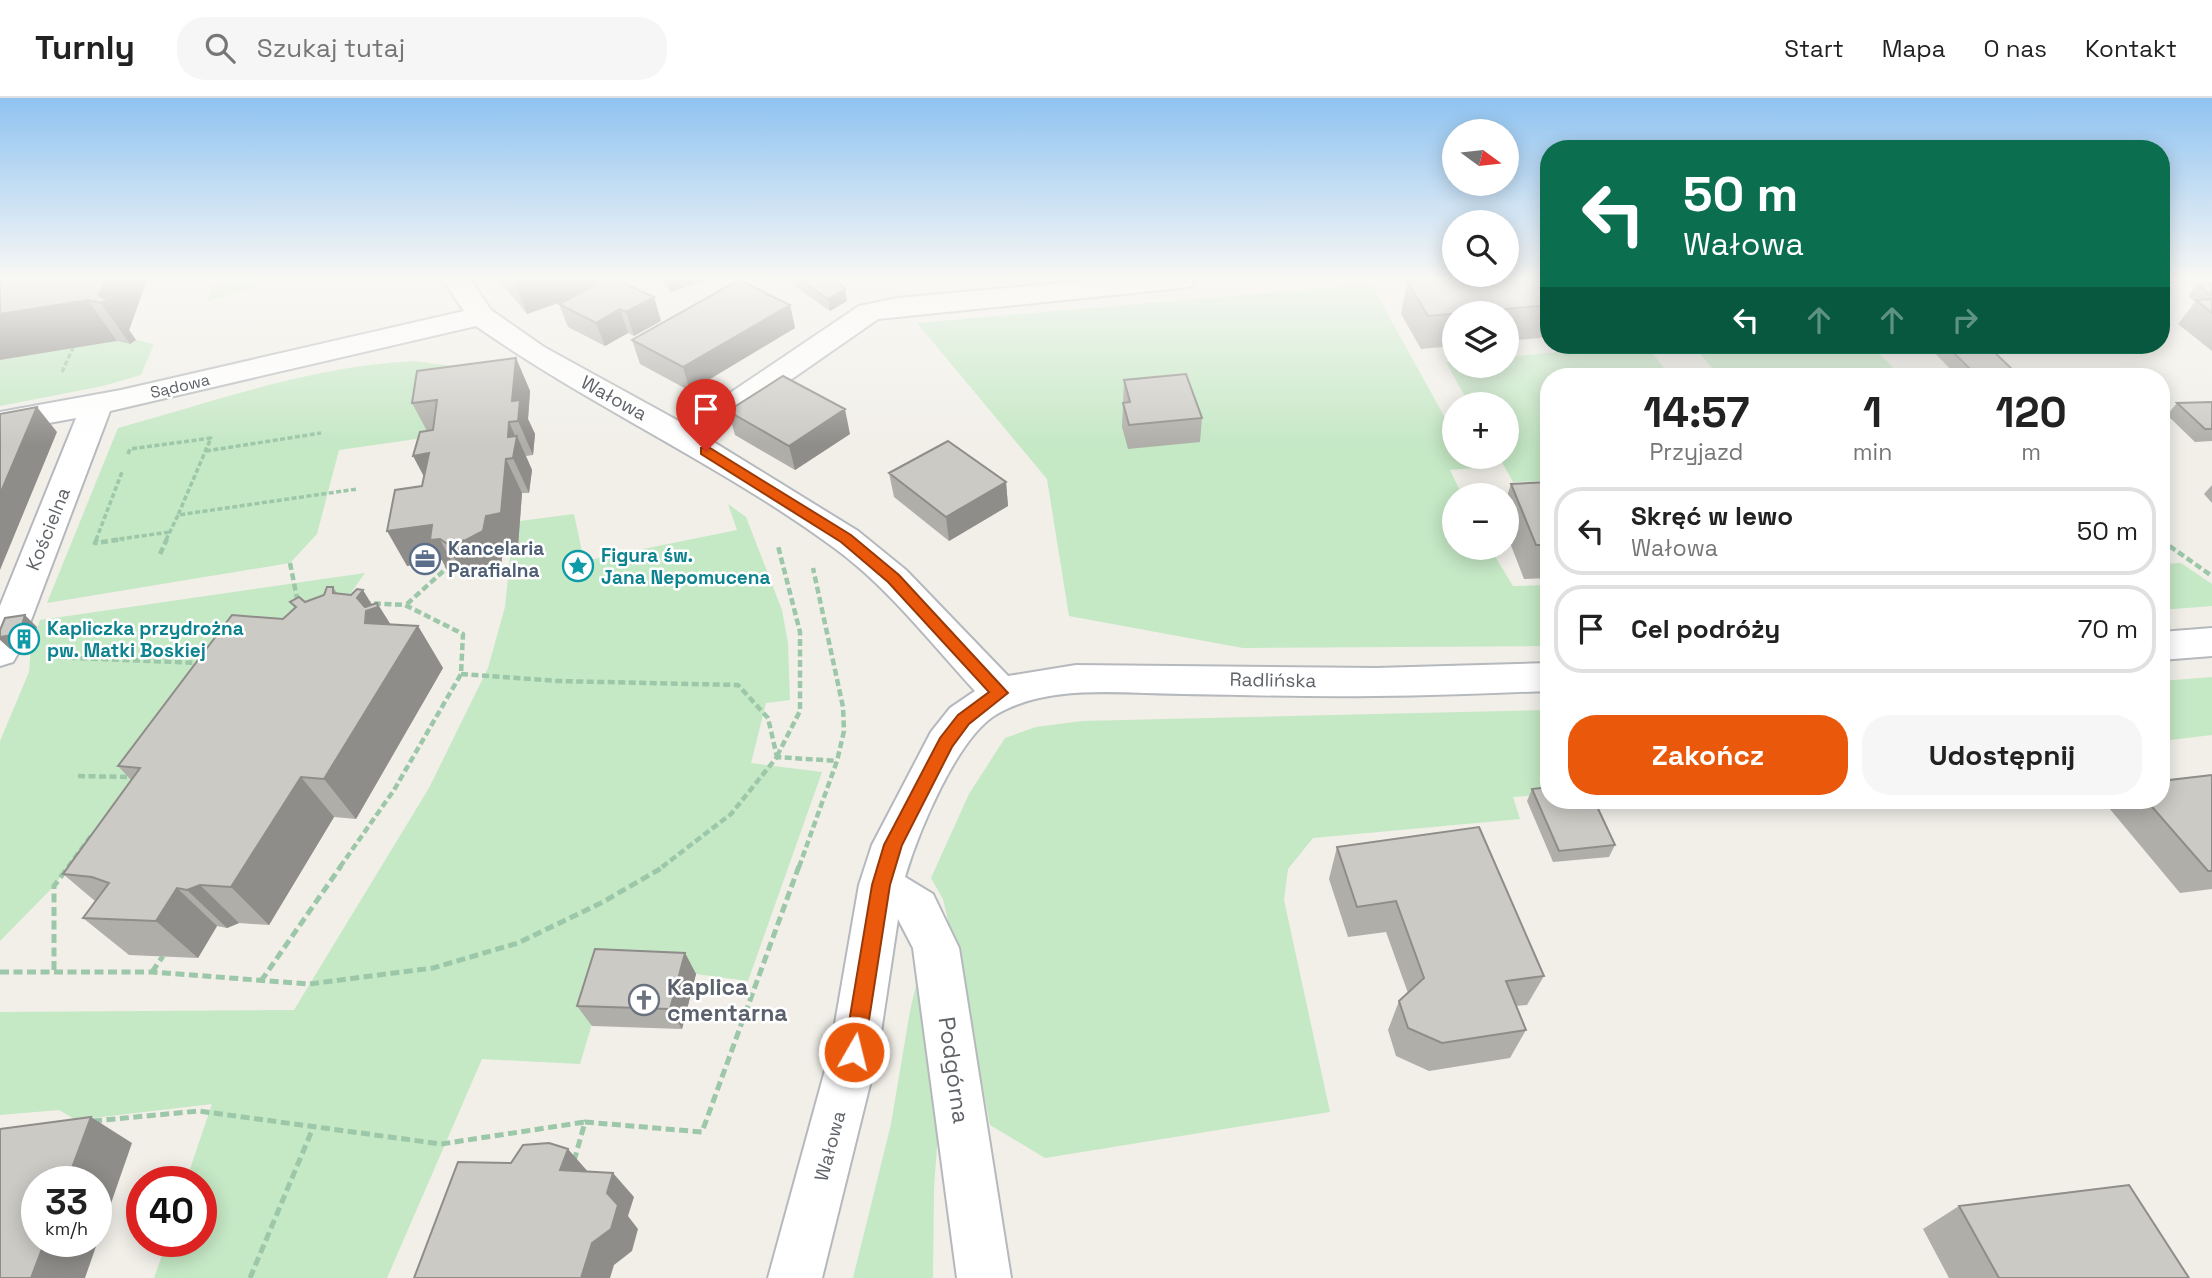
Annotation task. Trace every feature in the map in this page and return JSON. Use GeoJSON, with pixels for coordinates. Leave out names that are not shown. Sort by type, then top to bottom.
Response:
{"type":"FeatureCollection","features":[{"type":"Feature","properties":{"kind":"street","name":"Sądowa"},"geometry":{"type":"LineString","coordinates":[[0,422],[96,407],[392,335]]}},
{"type":"Feature","properties":{"kind":"street","name":"Wałowa"},"geometry":{"type":"LineString","coordinates":[[508,335],[534,353],[685,438],[846,539],[893,579],[1000,693],[964,719],[946,743],[899,832],[881,885],[854,1052],[795,1278]]}},
{"type":"Feature","properties":{"kind":"street"},"geometry":{"type":"LineString","coordinates":[[685,438],[822,335]]}},
{"type":"Feature","properties":{"kind":"street","name":"Kościelna"},"geometry":{"type":"LineString","coordinates":[[0,652],[8,610],[96,407]]}},
{"type":"Feature","properties":{"kind":"street"},"geometry":{"type":"LineString","coordinates":[[2170,645],[2212,642]]}},
{"type":"Feature","properties":{"kind":"street","name":"Radlińska"},"geometry":{"type":"LineString","coordinates":[[1000,693],[1048,681],[1076,679],[1376,681],[1540,677]]}},
{"type":"Feature","properties":{"kind":"street","name":"Podgórna"},"geometry":{"type":"LineString","coordinates":[[881,885],[917,908],[936,948],[984,1278]]}},
{"type":"Feature","properties":{"kind":"path"},"geometry":{"type":"LineString","coordinates":[[205,451],[321,433]]}},
{"type":"Feature","properties":{"kind":"path"},"geometry":{"type":"LineString","coordinates":[[160,554],[178,515],[211,438],[130,449],[95,543],[170,532]]}},
{"type":"Feature","properties":{"kind":"path"},"geometry":{"type":"LineString","coordinates":[[178,515],[357,489]]}},
{"type":"Feature","properties":{"kind":"path"},"geometry":{"type":"LineString","coordinates":[[0,972],[152,972],[309,984],[433,968],[518,943],[603,902],[678,858],[731,814],[777,757],[800,711],[800,632],[776,543]]}},
{"type":"Feature","properties":{"kind":"path"},"geometry":{"type":"LineString","coordinates":[[2170,546],[2212,576]]}},
{"type":"Feature","properties":{"kind":"path"},"geometry":{"type":"LineString","coordinates":[[80,1122],[199,1111],[442,1144],[585,1122],[702,1132],[837,761],[844,732],[843,706],[810,556]]}},
{"type":"Feature","properties":{"kind":"path"},"geometry":{"type":"LineString","coordinates":[[290,562],[301,615]]}},
{"type":"Feature","properties":{"kind":"path"},"geometry":{"type":"LineString","coordinates":[[407,604],[451,565]]}},
{"type":"Feature","properties":{"kind":"path"},"geometry":{"type":"LineString","coordinates":[[261,981],[394,790],[461,674],[463,634],[407,604],[386,600],[352,605]]}},
{"type":"Feature","properties":{"kind":"path"},"geometry":{"type":"LineString","coordinates":[[80,657],[202,663]]}},
{"type":"Feature","properties":{"kind":"path"},"geometry":{"type":"LineString","coordinates":[[461,674],[557,681],[738,685],[768,718],[777,757]]}},
{"type":"Feature","properties":{"kind":"path"},"geometry":{"type":"LineString","coordinates":[[777,757],[837,761]]}},
{"type":"Feature","properties":{"kind":"path"},"geometry":{"type":"LineString","coordinates":[[126,788],[140,767]]}},
{"type":"Feature","properties":{"kind":"path"},"geometry":{"type":"LineString","coordinates":[[78,776],[134,777]]}},
{"type":"Feature","properties":{"kind":"path"},"geometry":{"type":"LineString","coordinates":[[54,970],[54,886],[94,832]]}},
{"type":"Feature","properties":{"kind":"path"},"geometry":{"type":"LineString","coordinates":[[152,972],[163,956]]}},
{"type":"Feature","properties":{"kind":"path"},"geometry":{"type":"LineString","coordinates":[[572,1168],[585,1122]]}},
{"type":"Feature","properties":{"kind":"path"},"geometry":{"type":"LineString","coordinates":[[250,1278],[313,1128]]}},
{"type":"Feature","properties":{"kind":"green space"},"geometry":{"type":"Polygon","coordinates":[[[927,335],[1399,335],[1442,412],[1442,469],[1462,469],[1450,470],[1456,483],[1442,483],[1442,560],[1497,560],[1513,586],[1540,585],[1540,646],[1243,648],[1069,616],[1047,479],[927,335]]]}},
{"type":"Feature","properties":{"kind":"green space"},"geometry":{"type":"Polygon","coordinates":[[[136,340],[154,344],[141,375],[103,386],[0,406],[0,360],[117,341],[130,344],[136,340]]]}},
{"type":"Feature","properties":{"kind":"green space"},"geometry":{"type":"Polygon","coordinates":[[[1653,354],[1664,368],[1540,368],[1540,481],[1513,482],[1506,469],[1519,469],[1519,392],[1462,392],[1455,378],[1519,378],[1519,356],[1653,354]]]}},
{"type":"Feature","properties":{"kind":"green space"},"geometry":{"type":"Polygon","coordinates":[[[1700,354],[1880,354],[1893,368],[1712,368],[1700,354]]]}},
{"type":"Feature","properties":{"kind":"green space"},"geometry":{"type":"Polygon","coordinates":[[[414,361],[497,372],[530,391],[434,404],[430,437],[339,450],[317,534],[290,563],[47,603],[118,428],[301,377],[376,364],[414,361]]]}},
{"type":"Feature","properties":{"kind":"green space"},"geometry":{"type":"Polygon","coordinates":[[[728,504],[746,517],[782,610],[788,643],[790,700],[766,703],[751,763],[822,772],[748,981],[696,974],[608,970],[580,1064],[482,1059],[387,1278],[154,1278],[161,1257],[217,1257],[217,1166],[191,1166],[212,1104],[76,1120],[59,1110],[0,1115],[0,1012],[294,1010],[429,788],[488,668],[505,607],[511,548],[518,547],[520,521],[574,514],[584,561],[737,530],[728,504]]]}},
{"type":"Feature","properties":{"kind":"green space"},"geometry":{"type":"Polygon","coordinates":[[[2181,563],[2212,584],[2212,606],[2170,609],[2170,564],[2181,563]]]}},
{"type":"Feature","properties":{"kind":"green space"},"geometry":{"type":"Polygon","coordinates":[[[365,573],[341,607],[134,777],[54,886],[0,941],[0,741],[29,672],[31,646],[40,620],[365,573]]]}},
{"type":"Feature","properties":{"kind":"green space"},"geometry":{"type":"Polygon","coordinates":[[[2212,677],[2212,735],[2170,740],[2170,680],[2212,677]]]}},
{"type":"Feature","properties":{"kind":"green space"},"geometry":{"type":"Polygon","coordinates":[[[1540,710],[1540,795],[1513,797],[1520,819],[1313,838],[1288,869],[1284,900],[1330,1112],[1045,1158],[990,1125],[964,988],[943,899],[931,878],[969,794],[1005,738],[1036,727],[1082,721],[1540,710]]]}},
{"type":"Feature","properties":{"kind":"green space"},"geometry":{"type":"Polygon","coordinates":[[[920,968],[940,1103],[934,1189],[933,1278],[853,1278],[891,1124],[920,968]]]}},
{"type":"Feature","properties":{"kind":"building"},"geometry":{"type":"Polygon","coordinates":[[[641,335],[738,335],[683,367],[632,340],[641,335]]]}},
{"type":"Feature","properties":{"kind":"building"},"geometry":{"type":"Polygon","coordinates":[[[1955,354],[1996,354],[2011,368],[1969,368],[1955,354]]]}},
{"type":"Feature","properties":{"kind":"building"},"geometry":{"type":"Polygon","coordinates":[[[516,358],[512,401],[520,400],[518,421],[509,422],[508,437],[517,436],[513,458],[506,459],[501,513],[486,516],[483,531],[466,540],[446,543],[440,539],[430,540],[432,525],[387,531],[395,490],[422,486],[429,453],[413,456],[420,432],[433,430],[437,400],[412,403],[417,371],[516,358]]]}},
{"type":"Feature","properties":{"kind":"building"},"geometry":{"type":"Polygon","coordinates":[[[1186,374],[1202,418],[1129,425],[1123,403],[1130,402],[1124,380],[1186,374]]]}},
{"type":"Feature","properties":{"kind":"building"},"geometry":{"type":"Polygon","coordinates":[[[783,376],[845,409],[789,446],[728,411],[783,376]]]}},
{"type":"Feature","properties":{"kind":"building"},"geometry":{"type":"Polygon","coordinates":[[[2212,402],[2212,429],[2205,429],[2177,403],[2212,402]]]}},
{"type":"Feature","properties":{"kind":"building"},"geometry":{"type":"Polygon","coordinates":[[[37,407],[0,494],[0,414],[37,407]]]}},
{"type":"Feature","properties":{"kind":"building"},"geometry":{"type":"Polygon","coordinates":[[[948,441],[1006,482],[946,517],[889,473],[948,441]]]}},
{"type":"Feature","properties":{"kind":"building"},"geometry":{"type":"Polygon","coordinates":[[[1540,482],[1540,545],[1536,545],[1519,504],[1519,484],[1540,482]]]}},
{"type":"Feature","properties":{"kind":"building"},"geometry":{"type":"Polygon","coordinates":[[[327,587],[333,587],[333,593],[351,595],[357,589],[363,590],[357,598],[365,607],[377,603],[378,607],[366,611],[365,623],[418,626],[324,779],[301,777],[231,887],[200,885],[187,890],[177,888],[156,921],[83,918],[109,883],[92,877],[63,874],[140,768],[118,766],[232,615],[283,619],[296,607],[290,602],[299,597],[305,602],[324,595],[327,587]]]}},
{"type":"Feature","properties":{"kind":"building"},"geometry":{"type":"Polygon","coordinates":[[[25,615],[19,634],[0,637],[5,618],[25,615]]]}},
{"type":"Feature","properties":{"kind":"building"},"geometry":{"type":"Polygon","coordinates":[[[2212,775],[2212,871],[2208,871],[2154,809],[2170,809],[2170,780],[2212,775]]]}},
{"type":"Feature","properties":{"kind":"building"},"geometry":{"type":"Polygon","coordinates":[[[1540,788],[1540,807],[1532,789],[1540,788]]]}},
{"type":"Feature","properties":{"kind":"building"},"geometry":{"type":"Polygon","coordinates":[[[1541,809],[1598,809],[1615,845],[1559,851],[1541,809]]]}},
{"type":"Feature","properties":{"kind":"building"},"geometry":{"type":"Polygon","coordinates":[[[1479,827],[1544,976],[1506,981],[1526,1030],[1442,1043],[1408,1028],[1399,1001],[1424,978],[1396,901],[1357,907],[1337,847],[1479,827]]]}},
{"type":"Feature","properties":{"kind":"building"},"geometry":{"type":"Polygon","coordinates":[[[595,949],[685,953],[670,1009],[577,1006],[595,949]]]}},
{"type":"Feature","properties":{"kind":"building"},"geometry":{"type":"Polygon","coordinates":[[[91,1117],[73,1166],[21,1166],[21,1257],[39,1257],[31,1278],[0,1278],[0,1129],[91,1117]]]}},
{"type":"Feature","properties":{"kind":"building"},"geometry":{"type":"Polygon","coordinates":[[[549,1143],[568,1149],[560,1170],[613,1173],[607,1193],[618,1205],[611,1229],[592,1243],[581,1278],[414,1278],[458,1162],[511,1163],[523,1145],[549,1143]]]}},
{"type":"Feature","properties":{"kind":"building"},"geometry":{"type":"Polygon","coordinates":[[[2129,1185],[2189,1278],[1999,1278],[1959,1206],[2129,1185]]]}},
{"type":"Feature","properties":{"kind":"place","name":"Kancelaria Parafialna"},"geometry":{"type":"Point","coordinates":[425,559]}},
{"type":"Feature","properties":{"kind":"place","name":"Figura św. Jana Nepomucena"},"geometry":{"type":"Point","coordinates":[578,566]}},
{"type":"Feature","properties":{"kind":"place","name":"Kapliczka przydrożna pw. Matki Boskiej"},"geometry":{"type":"Point","coordinates":[24,639]}},
{"type":"Feature","properties":{"kind":"place","name":"Kaplica cmentarna"},"geometry":{"type":"Point","coordinates":[644,1000]}},
{"type":"Feature","properties":{"kind":"route"},"geometry":{"type":"LineString","coordinates":[[706,451],[846,539],[893,579],[932,618],[1000,693],[964,719],[946,743],[910,807],[893,845],[881,885],[854,1052]]}}]}
